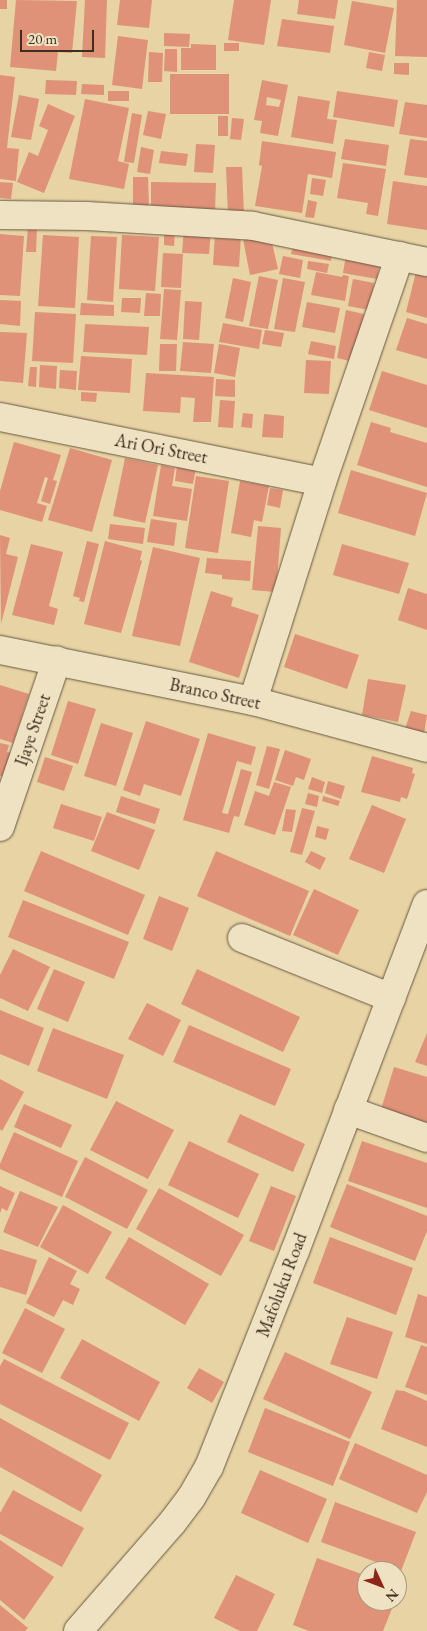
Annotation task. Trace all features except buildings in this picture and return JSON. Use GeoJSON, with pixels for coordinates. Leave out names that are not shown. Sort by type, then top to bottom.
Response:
{"type":"FeatureCollection","features":[{"type":"Feature","properties":{"kind":"street"},"geometry":{"type":"LineString","coordinates":[[0,214],[87,216],[253,226],[427,262]]}},
{"type":"Feature","properties":{"kind":"street"},"geometry":{"type":"LineString","coordinates":[[254,701],[322,482],[400,256]]}},
{"type":"Feature","properties":{"kind":"street","name":"Ari Ori Street"},"geometry":{"type":"LineString","coordinates":[[0,417],[322,482]]}},
{"type":"Feature","properties":{"kind":"street","name":"Branco Street"},"geometry":{"type":"LineString","coordinates":[[0,650],[254,701],[427,748]]}},
{"type":"Feature","properties":{"kind":"street","name":"Ijaye Street"},"geometry":{"type":"LineString","coordinates":[[0,827],[57,660]]}},
{"type":"Feature","properties":{"kind":"street","name":"Mafoluku Road"},"geometry":{"type":"LineString","coordinates":[[78,1631],[172,1523],[191,1498],[209,1467],[295,1251],[427,904]]}},
{"type":"Feature","properties":{"kind":"street"},"geometry":{"type":"LineString","coordinates":[[242,938],[391,998]]}},
{"type":"Feature","properties":{"kind":"street"},"geometry":{"type":"LineString","coordinates":[[348,1110],[427,1138]]}}]}
